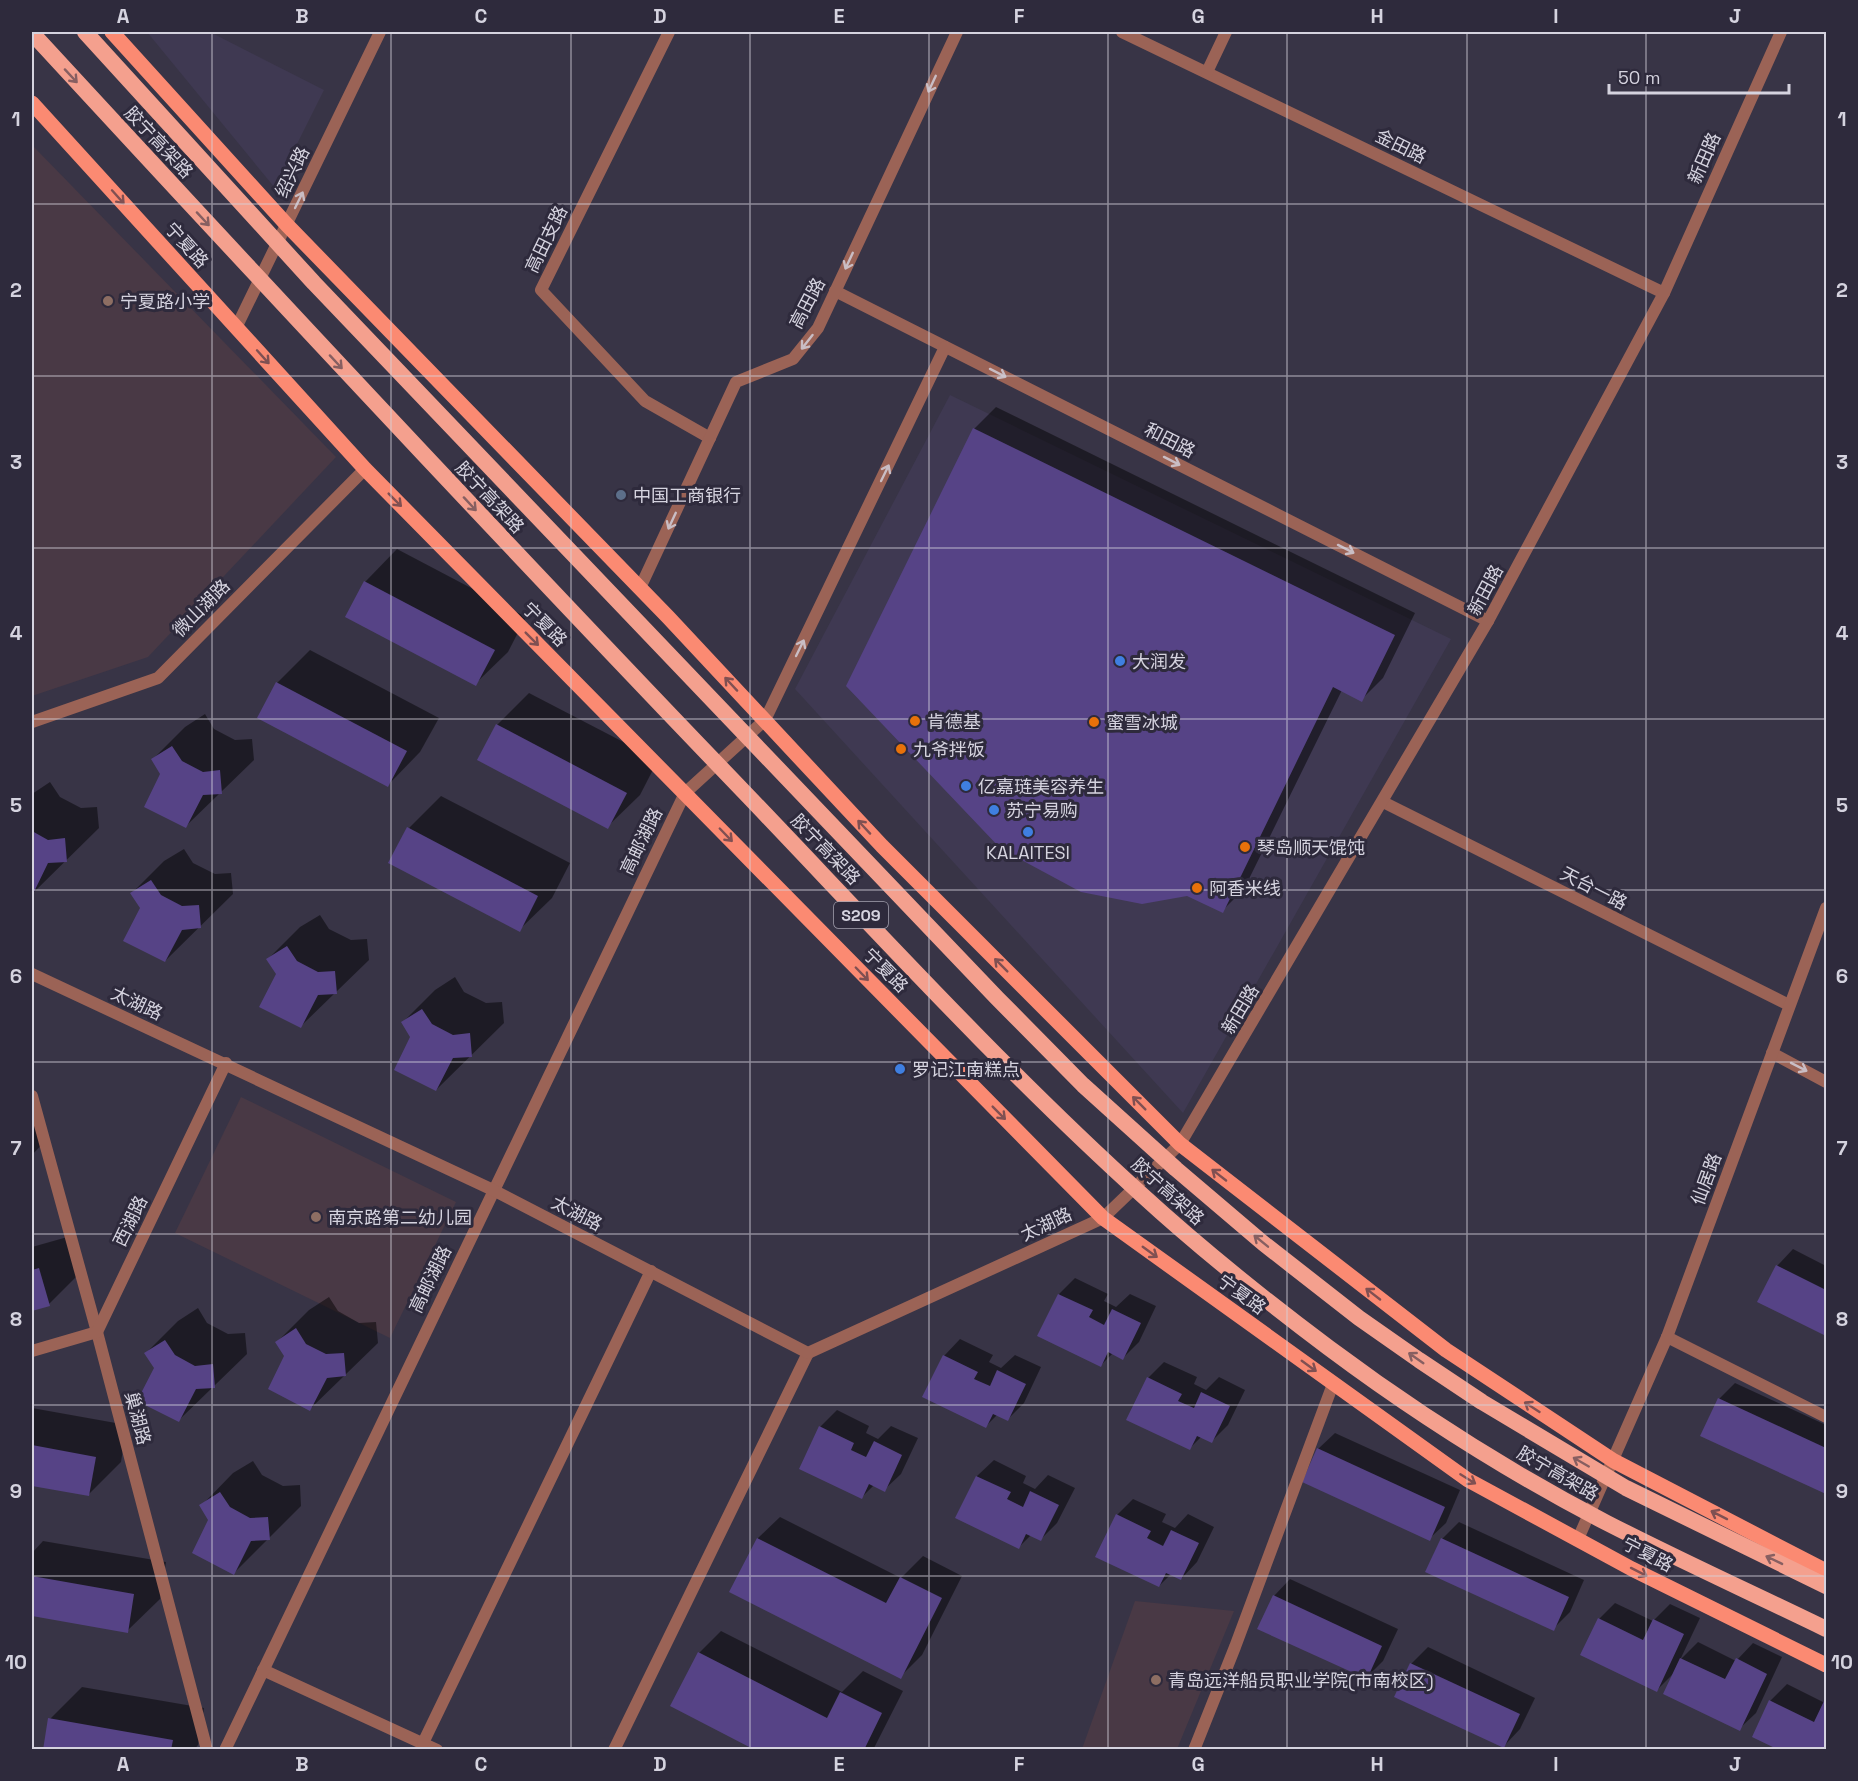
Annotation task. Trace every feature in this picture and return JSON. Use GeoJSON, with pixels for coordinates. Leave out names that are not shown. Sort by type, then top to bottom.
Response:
{"type":"FeatureCollection","features":[{"type":"Feature","properties":{"kind":"highway","name":"胶宁高架路"},"geometry":{"type":"LineString","coordinates":[[85,32],[314,283],[989,989],[1083,1085],[1176,1169],[1263,1243],[1359,1318],[1482,1402],[1626,1488],[1827,1586]]}},
{"type":"Feature","properties":{"kind":"highway","name":"胶宁高架路"},"geometry":{"type":"LineString","coordinates":[[32,33],[287,310],[611,654],[968,1026],[1144,1197],[1240,1280],[1333,1351],[1461,1438],[1529,1480],[1607,1523],[1827,1629]]}},
{"type":"Feature","properties":{"kind":"main road"},"geometry":{"type":"LineString","coordinates":[[112,32],[287,225],[640,588],[882,846],[1180,1144],[1446,1350],[1614,1461],[1827,1571]]}},
{"type":"Feature","properties":{"kind":"main road","name":"宁夏路"},"geometry":{"type":"LineString","coordinates":[[32,103],[365,469],[1103,1218],[1468,1480],[1632,1569],[1827,1665]]}},
{"type":"Feature","properties":{"kind":"street","name":"绍兴路"},"geometry":{"type":"LineString","coordinates":[[236,328],[380,32]]}},
{"type":"Feature","properties":{"kind":"street","name":"高田支路"},"geometry":{"type":"LineString","coordinates":[[669,32],[541,290],[645,401],[710,438]]}},
{"type":"Feature","properties":{"kind":"street","name":"高田路"},"geometry":{"type":"LineString","coordinates":[[640,588],[736,382],[793,359],[818,328],[957,32]]}},
{"type":"Feature","properties":{"kind":"street","name":"金田路"},"geometry":{"type":"LineString","coordinates":[[1122,32],[1664,293]]}},
{"type":"Feature","properties":{"kind":"street"},"geometry":{"type":"LineString","coordinates":[[1207,72],[1226,32]]}},
{"type":"Feature","properties":{"kind":"street","name":"新田路"},"geometry":{"type":"LineString","coordinates":[[1103,1218],[1180,1144],[1488,621],[1664,293],[1781,32]]}},
{"type":"Feature","properties":{"kind":"street","name":"和田路"},"geometry":{"type":"LineString","coordinates":[[835,291],[1488,621]]}},
{"type":"Feature","properties":{"kind":"street"},"geometry":{"type":"LineString","coordinates":[[765,720],[945,347]]}},
{"type":"Feature","properties":{"kind":"street","name":"微山湖路"},"geometry":{"type":"LineString","coordinates":[[32,722],[158,678],[365,469]]}},
{"type":"Feature","properties":{"kind":"street","name":"高邮湖路"},"geometry":{"type":"LineString","coordinates":[[225,1749],[685,793],[765,720]]}},
{"type":"Feature","properties":{"kind":"street","name":"天台一路"},"geometry":{"type":"LineString","coordinates":[[1383,802],[1789,1005]]}},
{"type":"Feature","properties":{"kind":"street","name":"仙居路"},"geometry":{"type":"LineString","coordinates":[[1578,1539],[1667,1337],[1827,908]]}},
{"type":"Feature","properties":{"kind":"street","name":"太湖路"},"geometry":{"type":"LineString","coordinates":[[32,974],[493,1190],[808,1353],[1103,1218]]}},
{"type":"Feature","properties":{"kind":"street"},"geometry":{"type":"LineString","coordinates":[[1772,1053],[1827,1082]]}},
{"type":"Feature","properties":{"kind":"street","name":"西湖路"},"geometry":{"type":"LineString","coordinates":[[97,1332],[226,1063]]}},
{"type":"Feature","properties":{"kind":"street","name":"巢湖路"},"geometry":{"type":"LineString","coordinates":[[32,1096],[207,1749]]}},
{"type":"Feature","properties":{"kind":"street"},"geometry":{"type":"LineString","coordinates":[[423,1743],[651,1271]]}},
{"type":"Feature","properties":{"kind":"street"},"geometry":{"type":"LineString","coordinates":[[32,1351],[97,1332]]}},
{"type":"Feature","properties":{"kind":"street"},"geometry":{"type":"LineString","coordinates":[[1667,1337],[1827,1417]]}},
{"type":"Feature","properties":{"kind":"street"},"geometry":{"type":"LineString","coordinates":[[614,1749],[808,1353]]}},
{"type":"Feature","properties":{"kind":"street"},"geometry":{"type":"LineString","coordinates":[[1194,1749],[1235,1647],[1333,1384]]}},
{"type":"Feature","properties":{"kind":"street"},"geometry":{"type":"LineString","coordinates":[[263,1670],[437,1749]]}},
{"type":"Feature","properties":{"kind":"shaded area"},"geometry":{"type":"Polygon","coordinates":[[[147,32],[210,32],[324,90],[275,188],[147,32]]]}},
{"type":"Feature","properties":{"kind":"shaded area","name":"宁夏路小学"},"geometry":{"type":"Polygon","coordinates":[[[32,145],[336,457],[148,657],[32,696],[32,145]]]}},
{"type":"Feature","properties":{"kind":"shaded area","name":"大润发"},"geometry":{"type":"Polygon","coordinates":[[[950,395],[1451,639],[1183,1113],[795,689],[950,395]]]}},
{"type":"Feature","properties":{"kind":"shaded area","name":"南京路第二幼儿园"},"geometry":{"type":"Polygon","coordinates":[[[241,1097],[456,1202],[390,1338],[175,1233],[241,1097]]]}},
{"type":"Feature","properties":{"kind":"shaded area","name":"青岛远洋船员职业学院(市南校区)"},"geometry":{"type":"Polygon","coordinates":[[[1135,1601],[1234,1611],[1177,1749],[1082,1749],[1135,1601]]]}},
{"type":"Feature","properties":{"kind":"building","name":"大润发"},"geometry":{"type":"Polygon","coordinates":[[[973,428],[1395,635],[1362,702],[1333,687],[1223,913],[1187,896],[1142,904],[1081,892],[1001,849],[846,686],[973,428]]]}},
{"type":"Feature","properties":{"kind":"building"},"geometry":{"type":"Polygon","coordinates":[[[364,581],[495,650],[476,686],[345,617],[364,581]]]}},
{"type":"Feature","properties":{"kind":"building"},"geometry":{"type":"Polygon","coordinates":[[[276,682],[407,751],[388,787],[257,718],[276,682]]]}},
{"type":"Feature","properties":{"kind":"building"},"geometry":{"type":"Polygon","coordinates":[[[496,724],[627,793],[608,829],[477,760],[496,724]]]}},
{"type":"Feature","properties":{"kind":"building"},"geometry":{"type":"Polygon","coordinates":[[[172,746],[182,761],[203,772],[220,770],[222,794],[203,795],[186,828],[144,807],[160,774],[151,759],[172,746]]]}},
{"type":"Feature","properties":{"kind":"building"},"geometry":{"type":"Polygon","coordinates":[[[407,827],[538,896],[520,932],[388,863],[407,827]]]}},
{"type":"Feature","properties":{"kind":"building"},"geometry":{"type":"Polygon","coordinates":[[[32,831],[48,840],[65,838],[67,862],[48,863],[32,896],[32,831]]]}},
{"type":"Feature","properties":{"kind":"building"},"geometry":{"type":"Polygon","coordinates":[[[151,880],[161,895],[182,906],[199,905],[201,928],[182,930],[165,962],[123,941],[140,908],[130,893],[151,880]]]}},
{"type":"Feature","properties":{"kind":"building"},"geometry":{"type":"Polygon","coordinates":[[[287,946],[297,961],[318,972],[335,971],[337,994],[318,995],[301,1028],[259,1007],[276,974],[266,959],[287,946]]]}},
{"type":"Feature","properties":{"kind":"building"},"geometry":{"type":"Polygon","coordinates":[[[422,1009],[432,1024],[453,1035],[470,1033],[472,1057],[453,1058],[436,1091],[394,1070],[410,1037],[401,1022],[422,1009]]]}},
{"type":"Feature","properties":{"kind":"building"},"geometry":{"type":"Polygon","coordinates":[[[1776,1265],[1826,1290],[1826,1336],[1757,1302],[1776,1265]]]}},
{"type":"Feature","properties":{"kind":"building"},"geometry":{"type":"Polygon","coordinates":[[[39,1268],[50,1306],[32,1311],[32,1270],[39,1268]]]}},
{"type":"Feature","properties":{"kind":"building"},"geometry":{"type":"Polygon","coordinates":[[[1058,1294],[1093,1310],[1089,1317],[1104,1325],[1112,1309],[1141,1323],[1123,1360],[1108,1352],[1101,1367],[1037,1336],[1058,1294]]]}},
{"type":"Feature","properties":{"kind":"building"},"geometry":{"type":"Polygon","coordinates":[[[296,1328],[306,1344],[326,1354],[344,1353],[346,1376],[327,1378],[310,1411],[268,1389],[284,1356],[275,1342],[296,1328]]]}},
{"type":"Feature","properties":{"kind":"building"},"geometry":{"type":"Polygon","coordinates":[[[165,1340],[175,1355],[195,1366],[213,1364],[215,1388],[196,1389],[179,1422],[137,1401],[154,1368],[144,1353],[165,1340]]]}},
{"type":"Feature","properties":{"kind":"building"},"geometry":{"type":"Polygon","coordinates":[[[943,1355],[978,1372],[974,1379],[990,1386],[997,1370],[1026,1384],[1008,1421],[993,1414],[986,1428],[922,1397],[943,1355]]]}},
{"type":"Feature","properties":{"kind":"building"},"geometry":{"type":"Polygon","coordinates":[[[1147,1377],[1182,1394],[1178,1401],[1194,1408],[1201,1392],[1230,1406],[1212,1443],[1197,1436],[1190,1450],[1126,1420],[1147,1377]]]}},
{"type":"Feature","properties":{"kind":"building"},"geometry":{"type":"Polygon","coordinates":[[[1718,1398],[1826,1448],[1826,1494],[1700,1436],[1718,1398]]]}},
{"type":"Feature","properties":{"kind":"building"},"geometry":{"type":"Polygon","coordinates":[[[819,1426],[854,1443],[851,1450],[866,1457],[874,1441],[902,1455],[885,1492],[869,1484],[862,1499],[799,1469],[819,1426]]]}},
{"type":"Feature","properties":{"kind":"building"},"geometry":{"type":"Polygon","coordinates":[[[32,1445],[96,1457],[89,1496],[32,1486],[32,1445]]]}},
{"type":"Feature","properties":{"kind":"building"},"geometry":{"type":"Polygon","coordinates":[[[1317,1448],[1445,1507],[1430,1541],[1302,1482],[1317,1448]]]}},
{"type":"Feature","properties":{"kind":"building"},"geometry":{"type":"Polygon","coordinates":[[[976,1476],[1011,1492],[1007,1499],[1023,1507],[1030,1491],[1059,1505],[1041,1541],[1026,1534],[1019,1549],[955,1518],[976,1476]]]}},
{"type":"Feature","properties":{"kind":"building"},"geometry":{"type":"Polygon","coordinates":[[[220,1492],[230,1507],[250,1518],[268,1517],[270,1540],[251,1541],[234,1575],[192,1553],[208,1520],[199,1505],[220,1492]]]}},
{"type":"Feature","properties":{"kind":"building"},"geometry":{"type":"Polygon","coordinates":[[[1116,1514],[1151,1531],[1147,1538],[1163,1546],[1171,1530],[1199,1543],[1181,1580],[1166,1573],[1159,1587],[1095,1557],[1116,1514]]]}},
{"type":"Feature","properties":{"kind":"building"},"geometry":{"type":"Polygon","coordinates":[[[757,1538],[886,1603],[900,1577],[942,1598],[901,1679],[729,1592],[757,1538]]]}},
{"type":"Feature","properties":{"kind":"building"},"geometry":{"type":"Polygon","coordinates":[[[1441,1538],[1569,1597],[1554,1631],[1425,1572],[1441,1538]]]}},
{"type":"Feature","properties":{"kind":"building"},"geometry":{"type":"Polygon","coordinates":[[[32,1576],[134,1594],[128,1633],[32,1616],[32,1576]]]}},
{"type":"Feature","properties":{"kind":"building"},"geometry":{"type":"Polygon","coordinates":[[[1273,1595],[1382,1646],[1367,1679],[1257,1629],[1273,1595]]]}},
{"type":"Feature","properties":{"kind":"building"},"geometry":{"type":"Polygon","coordinates":[[[1598,1618],[1643,1640],[1653,1619],[1684,1634],[1657,1692],[1580,1655],[1598,1618]]]}},
{"type":"Feature","properties":{"kind":"building"},"geometry":{"type":"Polygon","coordinates":[[[698,1652],[827,1718],[840,1692],[882,1713],[864,1750],[755,1750],[670,1706],[698,1652]]]}},
{"type":"Feature","properties":{"kind":"building"},"geometry":{"type":"Polygon","coordinates":[[[1680,1658],[1725,1679],[1736,1658],[1767,1674],[1740,1731],[1663,1694],[1680,1658]]]}},
{"type":"Feature","properties":{"kind":"building"},"geometry":{"type":"Polygon","coordinates":[[[1410,1663],[1520,1714],[1504,1748],[1394,1697],[1410,1663]]]}},
{"type":"Feature","properties":{"kind":"building"},"geometry":{"type":"Polygon","coordinates":[[[1769,1700],[1814,1722],[1824,1701],[1826,1702],[1826,1750],[1779,1750],[1752,1737],[1769,1700]]]}},
{"type":"Feature","properties":{"kind":"building"},"geometry":{"type":"Polygon","coordinates":[[[48,1718],[173,1740],[171,1750],[43,1750],[48,1718]]]}},
{"type":"Feature","properties":{"kind":"place","name":"宁夏路小学"},"geometry":{"type":"Point","coordinates":[108,301]}},
{"type":"Feature","properties":{"kind":"place","name":"中国工商银行"},"geometry":{"type":"Point","coordinates":[621,495]}},
{"type":"Feature","properties":{"kind":"place","name":"大润发"},"geometry":{"type":"Point","coordinates":[1120,661]}},
{"type":"Feature","properties":{"kind":"place","name":"肯德基"},"geometry":{"type":"Point","coordinates":[915,721]}},
{"type":"Feature","properties":{"kind":"place","name":"蜜雪冰城"},"geometry":{"type":"Point","coordinates":[1094,722]}},
{"type":"Feature","properties":{"kind":"place","name":"九爷拌饭"},"geometry":{"type":"Point","coordinates":[901,749]}},
{"type":"Feature","properties":{"kind":"place","name":"亿嘉琏美容养生"},"geometry":{"type":"Point","coordinates":[966,786]}},
{"type":"Feature","properties":{"kind":"place","name":"苏宁易购"},"geometry":{"type":"Point","coordinates":[994,810]}},
{"type":"Feature","properties":{"kind":"place","name":"KALAITESI"},"geometry":{"type":"Point","coordinates":[1028,832]}},
{"type":"Feature","properties":{"kind":"place","name":"琴岛顺天馄饨"},"geometry":{"type":"Point","coordinates":[1245,847]}},
{"type":"Feature","properties":{"kind":"place","name":"阿香米线"},"geometry":{"type":"Point","coordinates":[1197,888]}},
{"type":"Feature","properties":{"kind":"place","name":"罗记江南糕点"},"geometry":{"type":"Point","coordinates":[900,1069]}},
{"type":"Feature","properties":{"kind":"place","name":"南京路第二幼儿园"},"geometry":{"type":"Point","coordinates":[316,1217]}},
{"type":"Feature","properties":{"kind":"place","name":"青岛远洋船员职业学院(市南校区)"},"geometry":{"type":"Point","coordinates":[1156,1680]}}]}
